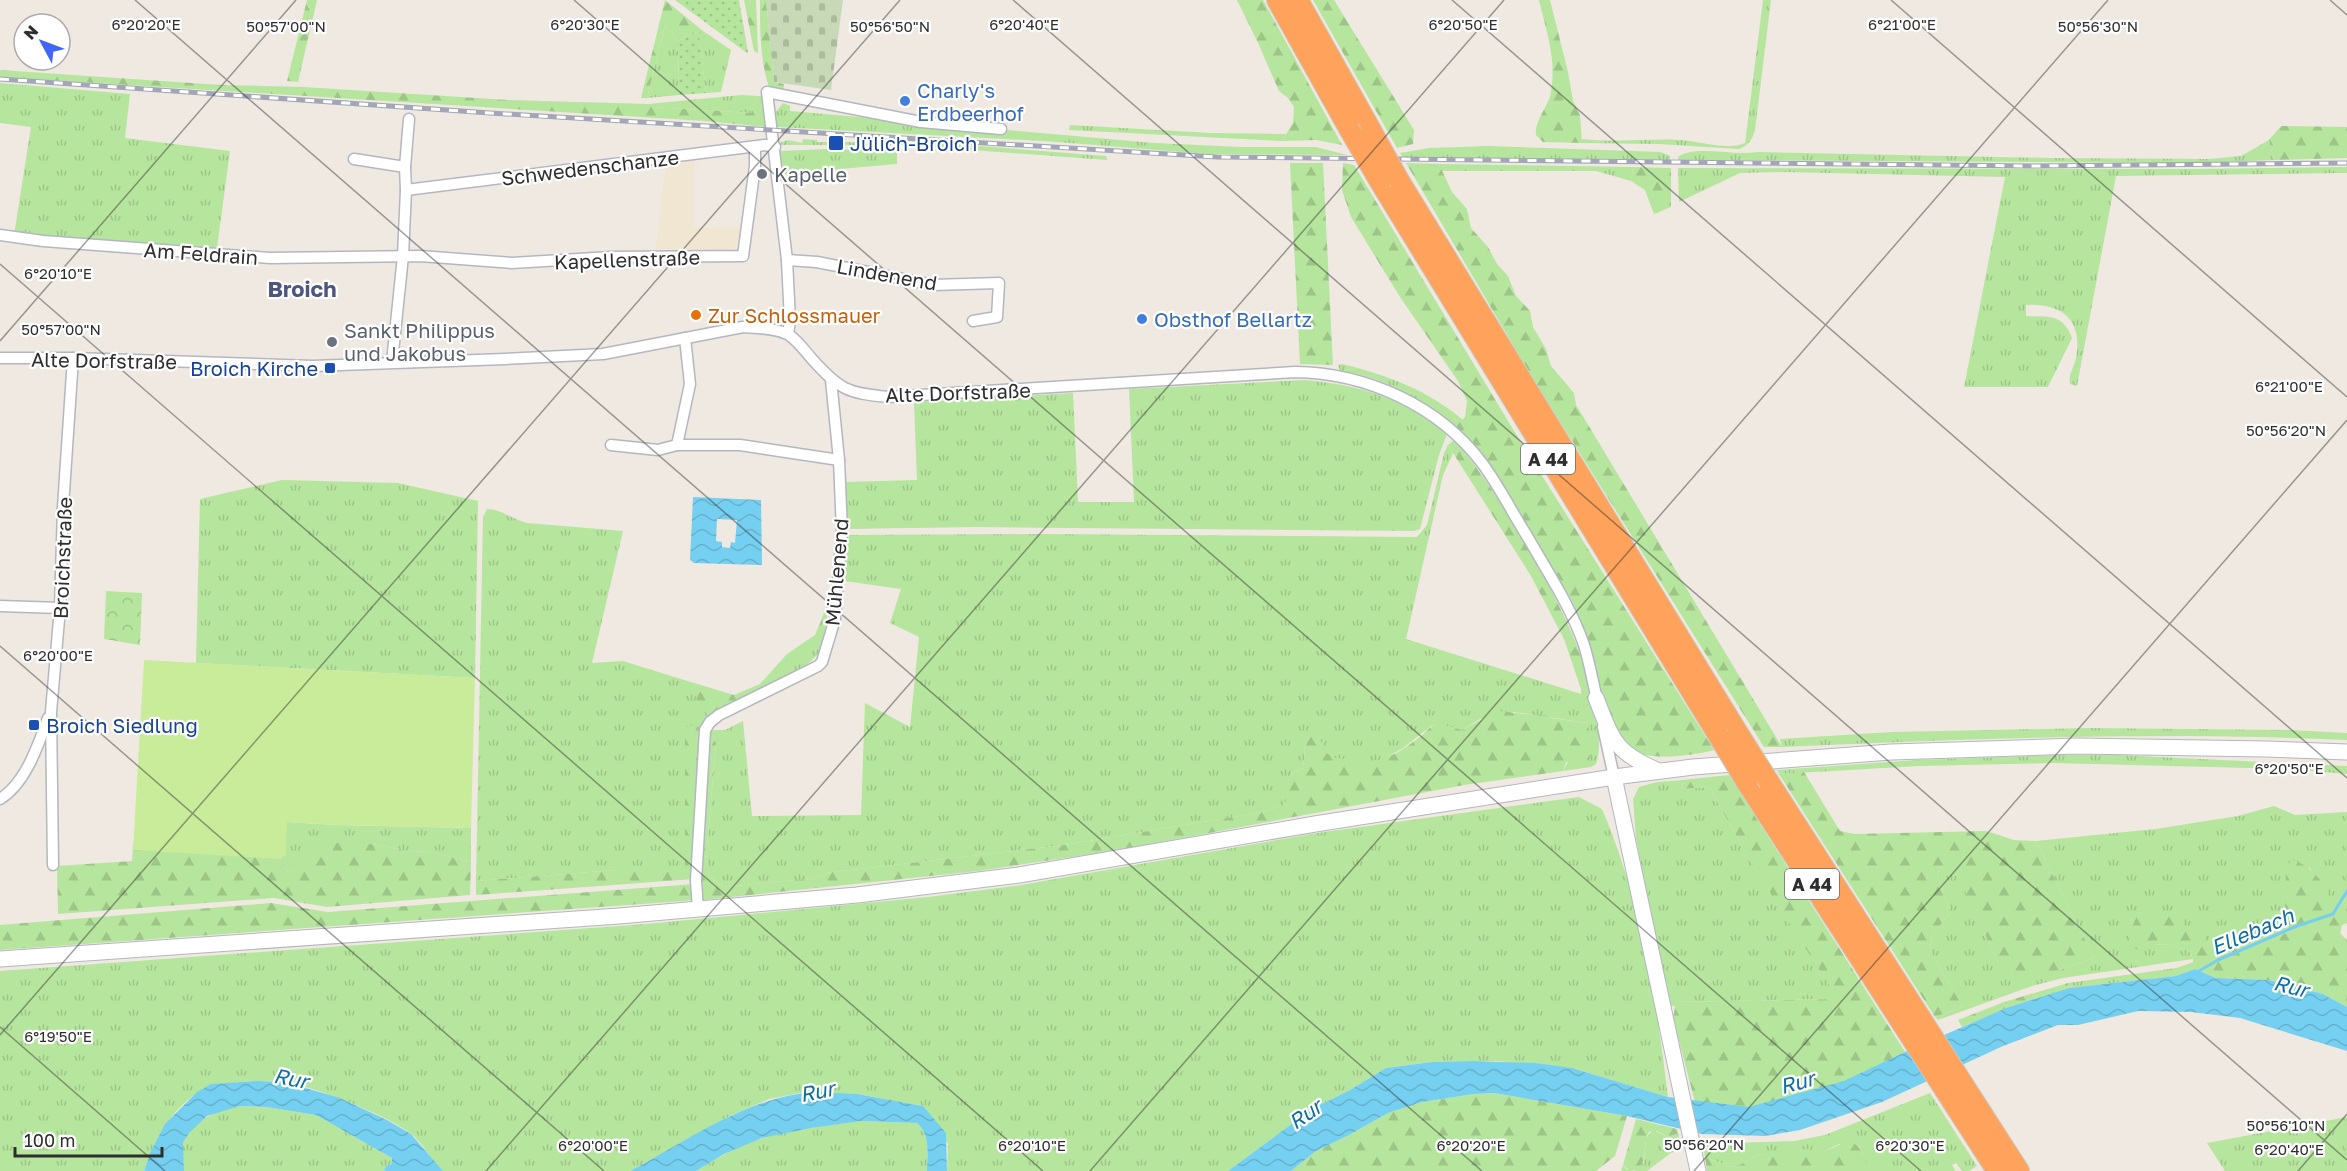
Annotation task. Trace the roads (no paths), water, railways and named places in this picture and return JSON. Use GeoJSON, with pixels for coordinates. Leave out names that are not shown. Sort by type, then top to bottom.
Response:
{"type":"FeatureCollection","features":[{"type":"Feature","properties":{"kind":"highway","name":"A 44"},"geometry":{"type":"LineString","coordinates":[[1277,0],[1380,182],[1747,783],[2019,1171]]}},
{"type":"Feature","properties":{"kind":"highway","name":"A 44"},"geometry":{"type":"LineString","coordinates":[[1298,0],[1400,182],[1769,782],[1997,1171]]}},
{"type":"Feature","properties":{"kind":"main road"},"geometry":{"type":"LineString","coordinates":[[1596,698],[1611,737],[1619,747],[1642,764],[1659,771]]}},
{"type":"Feature","properties":{"kind":"main road"},"geometry":{"type":"LineString","coordinates":[[0,959],[698,909],[857,895],[1019,875],[1316,824],[1659,771],[1891,752],[2077,746],[2266,748],[2347,752]]}},
{"type":"Feature","properties":{"kind":"main road"},"geometry":{"type":"LineString","coordinates":[[1614,777],[1698,1171]]}},
{"type":"Feature","properties":{"kind":"street"},"geometry":{"type":"LineString","coordinates":[[788,334],[790,321],[787,260],[767,92],[921,122],[1001,129]]}},
{"type":"Feature","properties":{"kind":"street"},"geometry":{"type":"LineString","coordinates":[[392,362],[403,256],[405,167],[409,118]]}},
{"type":"Feature","properties":{"kind":"street","name":"Schwedenschanze"},"geometry":{"type":"LineString","coordinates":[[406,190],[765,145],[775,147]]}},
{"type":"Feature","properties":{"kind":"street","name":"Kapellenstraße"},"geometry":{"type":"LineString","coordinates":[[403,256],[512,263],[611,257],[743,256],[755,166],[755,147]]}},
{"type":"Feature","properties":{"kind":"street"},"geometry":{"type":"LineString","coordinates":[[354,159],[405,167]]}},
{"type":"Feature","properties":{"kind":"street","name":"Am Feldrain"},"geometry":{"type":"LineString","coordinates":[[0,235],[43,241],[270,258],[403,256]]}},
{"type":"Feature","properties":{"kind":"street","name":"Lindenend"},"geometry":{"type":"LineString","coordinates":[[787,260],[817,262],[933,285],[999,283],[997,317],[973,321]]}},
{"type":"Feature","properties":{"kind":"street","name":"Alte Dorfstraße"},"geometry":{"type":"LineString","coordinates":[[0,358],[73,358],[313,366],[484,360],[603,354],[743,327],[788,334],[831,380],[853,392],[888,397],[1295,372],[1345,377],[1382,388],[1425,411],[1448,427],[1466,444],[1498,487],[1566,606],[1583,644],[1614,777]]}},
{"type":"Feature","properties":{"kind":"street"},"geometry":{"type":"LineString","coordinates":[[677,445],[690,384],[685,338]]}},
{"type":"Feature","properties":{"kind":"street","name":"Broichstraße"},"geometry":{"type":"LineString","coordinates":[[53,865],[51,712],[60,608],[63,507],[73,358]]}},
{"type":"Feature","properties":{"kind":"street","name":"Mühlenend"},"geometry":{"type":"LineString","coordinates":[[698,909],[696,881],[705,730],[710,722],[719,715],[746,704],[818,666],[822,662],[835,619],[842,531],[839,459],[831,380]]}},
{"type":"Feature","properties":{"kind":"street"},"geometry":{"type":"LineString","coordinates":[[611,445],[658,450],[677,445],[740,445],[839,459]]}},
{"type":"Feature","properties":{"kind":"street"},"geometry":{"type":"LineString","coordinates":[[0,606],[60,608]]}},
{"type":"Feature","properties":{"kind":"street"},"geometry":{"type":"LineString","coordinates":[[0,799],[6,796],[30,764],[51,712]]}},
{"type":"Feature","properties":{"kind":"water"},"geometry":{"type":"Polygon","coordinates":[[[693,497],[761,500],[762,565],[694,563],[690,560],[693,497]],[[717,519],[716,541],[722,542],[722,547],[730,548],[731,542],[735,543],[737,520],[717,519]]]}},
{"type":"Feature","properties":{"kind":"water","name":"Rur"},"geometry":{"type":"Polygon","coordinates":[[[2195,969],[2216,978],[2269,980],[2323,994],[2347,1007],[2347,1051],[2240,1018],[2191,1012],[2138,1011],[2078,1025],[2058,1025],[2003,1046],[1882,1102],[1800,1130],[1765,1136],[1702,1134],[1627,1116],[1494,1093],[1474,1094],[1422,1102],[1388,1113],[1316,1151],[1291,1171],[1228,1171],[1312,1109],[1386,1068],[1432,1062],[1535,1063],[1572,1068],[1668,1097],[1749,1107],[1844,1081],[2006,1008],[2069,988],[2176,976],[2195,969]]]}},
{"type":"Feature","properties":{"kind":"water"},"geometry":{"type":"Polygon","coordinates":[[[285,1082],[340,1098],[387,1120],[411,1134],[443,1171],[384,1171],[386,1166],[392,1164],[392,1158],[316,1115],[266,1107],[240,1106],[207,1116],[189,1133],[183,1142],[184,1171],[144,1171],[165,1124],[197,1092],[211,1084],[285,1082]]]}},
{"type":"Feature","properties":{"kind":"water"},"geometry":{"type":"Polygon","coordinates":[[[816,1092],[857,1094],[923,1106],[946,1133],[947,1171],[927,1171],[926,1139],[917,1123],[861,1121],[762,1138],[724,1154],[696,1171],[630,1171],[697,1133],[743,1111],[791,1095],[816,1092]]]}},
{"type":"Feature","properties":{"kind":"waterway","name":"Ellebach"},"geometry":{"type":"LineString","coordinates":[[2197,972],[2218,960],[2297,926],[2333,914],[2347,891]]}},
{"type":"Feature","properties":{"kind":"railway"},"geometry":{"type":"LineString","coordinates":[[0,79],[490,113],[1217,157],[2033,166],[2347,163]]}},
{"type":"Feature","properties":{"kind":"place","name":"Charly's Erdbeerhof"},"geometry":{"type":"Point","coordinates":[905,101]}},
{"type":"Feature","properties":{"kind":"place","name":"Jülich-Broich"},"geometry":{"type":"Point","coordinates":[836,143]}},
{"type":"Feature","properties":{"kind":"place","name":"Kapelle"},"geometry":{"type":"Point","coordinates":[762,174]}},
{"type":"Feature","properties":{"kind":"place","name":"Zur Schlossmauer"},"geometry":{"type":"Point","coordinates":[696,315]}},
{"type":"Feature","properties":{"kind":"place","name":"Obsthof Bellartz"},"geometry":{"type":"Point","coordinates":[1142,319]}},
{"type":"Feature","properties":{"kind":"place","name":"Sankt Philippus und Jakobus"},"geometry":{"type":"Point","coordinates":[332,342]}},
{"type":"Feature","properties":{"kind":"place","name":"Broich Kirche"},"geometry":{"type":"Point","coordinates":[330,368]}},
{"type":"Feature","properties":{"kind":"place","name":"Broich Siedlung"},"geometry":{"type":"Point","coordinates":[34,725]}},
{"type":"Feature","properties":{"kind":"district","name":"Broich"},"geometry":{"type":"Point","coordinates":[302,288]}}]}
